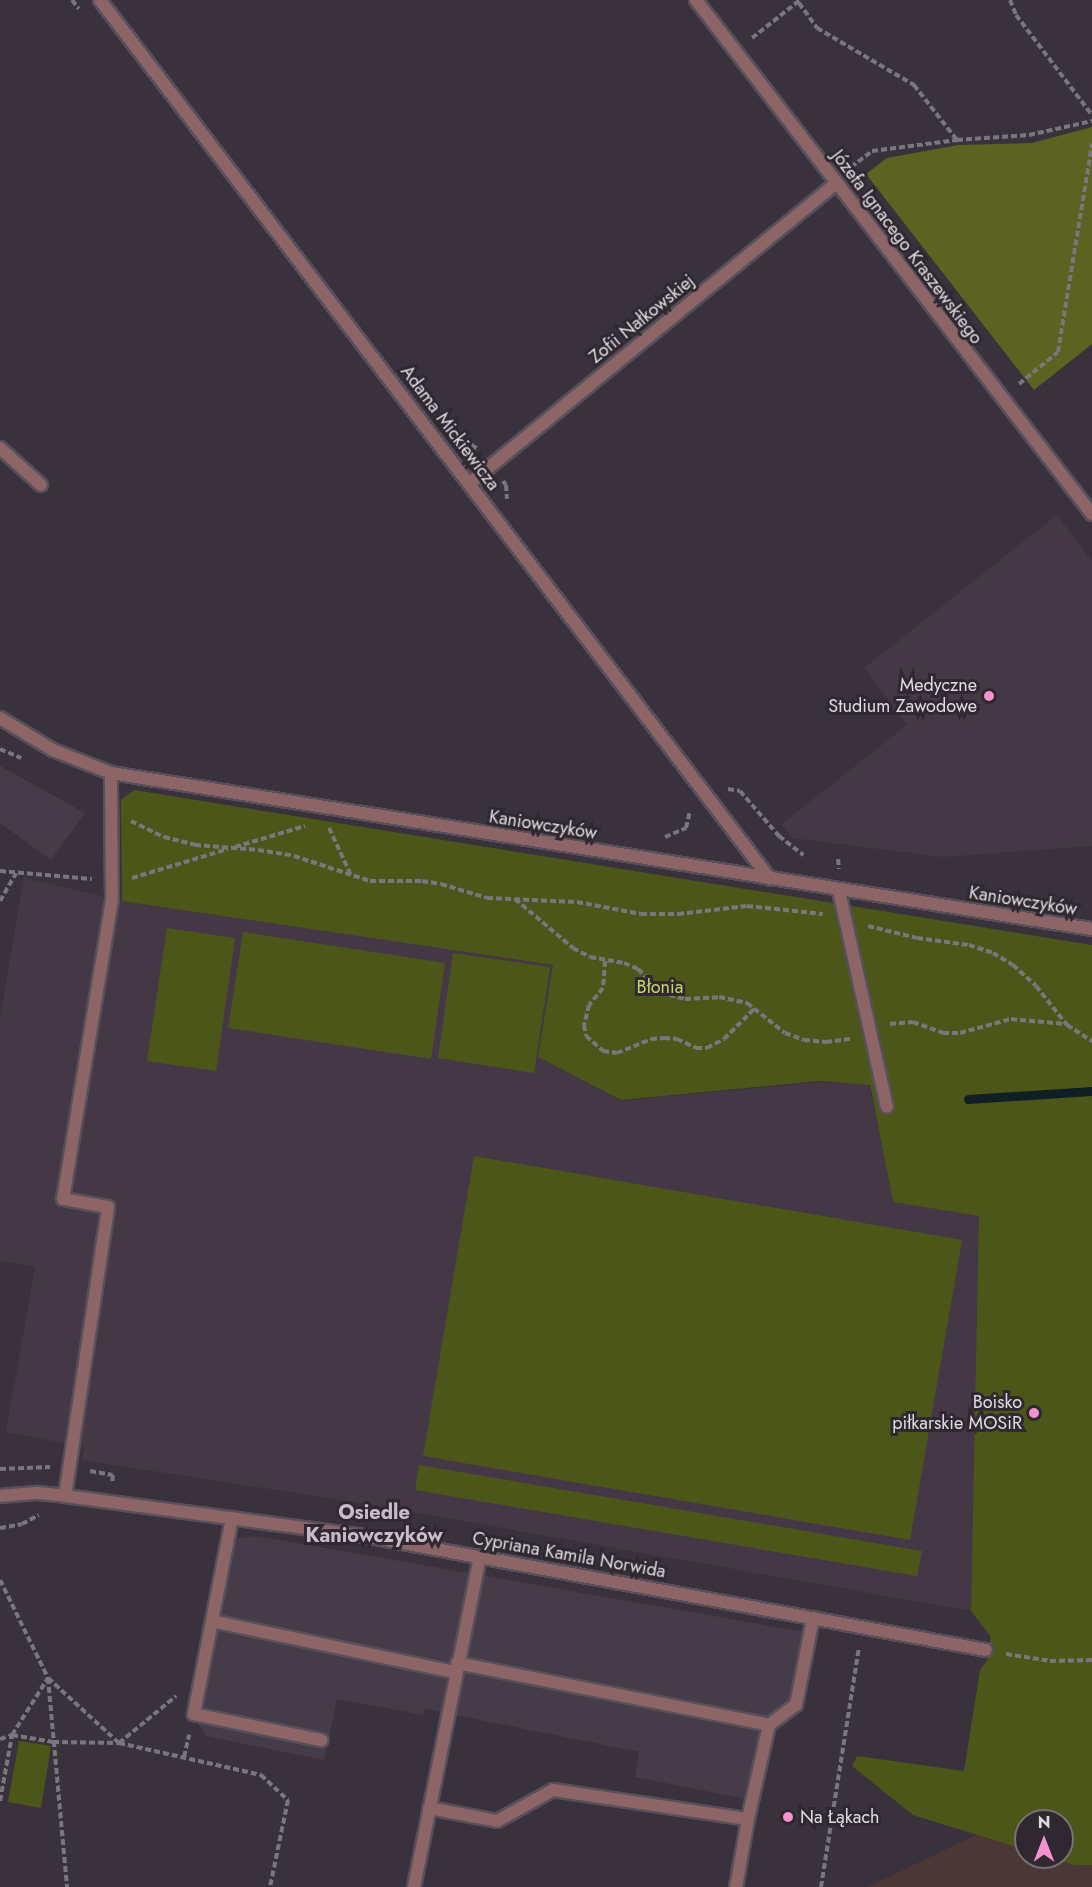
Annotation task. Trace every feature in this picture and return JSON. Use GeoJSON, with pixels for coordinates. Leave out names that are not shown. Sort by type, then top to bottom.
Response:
{"type":"FeatureCollection","features":[{"type":"Feature","properties":{"kind":"street","name":"Adama Mickiewicza"},"geometry":{"type":"LineString","coordinates":[[100,0],[770,879]]}},
{"type":"Feature","properties":{"kind":"street","name":"Józefa Ignacego Kraszewskiego"},"geometry":{"type":"LineString","coordinates":[[696,0],[1001,399],[1092,514]]}},
{"type":"Feature","properties":{"kind":"street","name":"Zofii Nałkowskiej"},"geometry":{"type":"LineString","coordinates":[[470,483],[835,182]]}},
{"type":"Feature","properties":{"kind":"street"},"geometry":{"type":"LineString","coordinates":[[0,448],[41,485]]}},
{"type":"Feature","properties":{"kind":"street","name":"Kaniowczyków"},"geometry":{"type":"LineString","coordinates":[[0,718],[53,750],[111,773],[1092,930]]}},
{"type":"Feature","properties":{"kind":"street"},"geometry":{"type":"LineString","coordinates":[[65,1496],[108,1207],[63,1199],[112,899],[111,773]]}},
{"type":"Feature","properties":{"kind":"street"},"geometry":{"type":"LineString","coordinates":[[839,891],[843,918],[887,1107]]}},
{"type":"Feature","properties":{"kind":"street","name":"Cypriana Kamila Norwida"},"geometry":{"type":"LineString","coordinates":[[0,1496],[38,1493],[364,1536],[986,1650]]}},
{"type":"Feature","properties":{"kind":"street"},"geometry":{"type":"LineString","coordinates":[[232,1518],[194,1714],[321,1740]]}},
{"type":"Feature","properties":{"kind":"street"},"geometry":{"type":"LineString","coordinates":[[414,1887],[456,1667],[480,1557]]}},
{"type":"Feature","properties":{"kind":"street"},"geometry":{"type":"LineString","coordinates":[[736,1887],[748,1819],[770,1725],[796,1705],[813,1618]]}},
{"type":"Feature","properties":{"kind":"street"},"geometry":{"type":"LineString","coordinates":[[212,1621],[770,1725]]}},
{"type":"Feature","properties":{"kind":"street"},"geometry":{"type":"LineString","coordinates":[[429,1808],[497,1821],[553,1790],[748,1819]]}},
{"type":"Feature","properties":{"kind":"path"},"geometry":{"type":"LineString","coordinates":[[1010,0],[1016,15],[1092,115]]}},
{"type":"Feature","properties":{"kind":"path"},"geometry":{"type":"LineString","coordinates":[[735,51],[800,1],[817,28],[914,85],[957,140]]}},
{"type":"Feature","properties":{"kind":"path"},"geometry":{"type":"LineString","coordinates":[[835,182],[872,151],[957,140],[1029,135],[1092,121]]}},
{"type":"Feature","properties":{"kind":"path"},"geometry":{"type":"LineString","coordinates":[[1001,399],[1058,352],[1092,144]]}},
{"type":"Feature","properties":{"kind":"path"},"geometry":{"type":"LineString","coordinates":[[112,810],[164,837],[195,845],[294,856],[351,875],[387,882],[422,880],[487,898],[577,902],[641,914],[678,914],[747,906],[781,908],[843,918],[883,931],[969,945],[993,953],[1013,965],[1036,986],[1067,1024],[1092,1041]]}},
{"type":"Feature","properties":{"kind":"path"},"geometry":{"type":"LineString","coordinates":[[326,820],[351,875]]}},
{"type":"Feature","properties":{"kind":"path"},"geometry":{"type":"LineString","coordinates":[[0,871],[123,882],[147,872],[315,823]]}},
{"type":"Feature","properties":{"kind":"path"},"geometry":{"type":"LineString","coordinates":[[0,901],[16,872]]}},
{"type":"Feature","properties":{"kind":"path"},"geometry":{"type":"LineString","coordinates":[[515,899],[537,914],[573,948],[605,961],[624,963],[638,969],[655,986],[669,995],[685,999],[734,999],[755,1008],[785,1033],[804,1040],[826,1042],[848,1040],[899,1021],[913,1022],[943,1033],[976,1030],[991,1023],[1011,1019],[1067,1024]]}},
{"type":"Feature","properties":{"kind":"path"},"geometry":{"type":"LineString","coordinates":[[605,961],[603,988],[589,1005],[584,1024],[586,1036],[593,1045],[603,1051],[617,1053],[651,1039],[664,1038],[677,1039],[696,1048],[707,1048],[724,1039],[755,1008]]}},
{"type":"Feature","properties":{"kind":"path"},"geometry":{"type":"LineString","coordinates":[[0,1580],[48,1678],[119,1743]]}},
{"type":"Feature","properties":{"kind":"path"},"geometry":{"type":"LineString","coordinates":[[821,1887],[862,1627]]}},
{"type":"Feature","properties":{"kind":"path"},"geometry":{"type":"LineString","coordinates":[[986,1650],[1050,1661],[1092,1660]]}},
{"type":"Feature","properties":{"kind":"path"},"geometry":{"type":"LineString","coordinates":[[119,1743],[202,1675]]}},
{"type":"Feature","properties":{"kind":"path"},"geometry":{"type":"LineString","coordinates":[[0,1801],[12,1735],[48,1678]]}},
{"type":"Feature","properties":{"kind":"path"},"geometry":{"type":"LineString","coordinates":[[48,1678],[67,1887]]}},
{"type":"Feature","properties":{"kind":"path"},"geometry":{"type":"LineString","coordinates":[[0,1739],[12,1735],[53,1742],[119,1743],[261,1775],[288,1800],[270,1887]]}},
{"type":"Feature","properties":{"kind":"shaded area","name":"Medyczne Studium Zawodowe"},"geometry":{"type":"Polygon","coordinates":[[[1057,515],[1092,561],[1092,846],[943,857],[792,838],[782,824],[907,725],[864,668],[1057,515]]]}},
{"type":"Feature","properties":{"kind":"shaded area"},"geometry":{"type":"Polygon","coordinates":[[[0,766],[85,813],[51,860],[0,823],[0,766]]]}},
{"type":"Feature","properties":{"kind":"shaded area"},"geometry":{"type":"Polygon","coordinates":[[[24,878],[122,901],[553,965],[538,1057],[621,1101],[820,1082],[869,1084],[893,1202],[980,1216],[971,1611],[373,1505],[82,1460],[84,1447],[6,1432],[35,1267],[0,1260],[0,1017],[24,878]]]}},
{"type":"Feature","properties":{"kind":"shaded area"},"geometry":{"type":"Polygon","coordinates":[[[257,1536],[805,1632],[788,1721],[761,1741],[750,1800],[635,1777],[639,1752],[425,1709],[423,1715],[337,1699],[324,1760],[206,1736],[188,1709],[220,1540],[257,1536]]]}},
{"type":"Feature","properties":{"kind":"shaded area"},"geometry":{"type":"Polygon","coordinates":[[[976,1835],[1014,1846],[1014,1869],[1074,1869],[1074,1865],[1092,1865],[1092,1887],[868,1887],[976,1835]]]}},
{"type":"Feature","properties":{"kind":"green space"},"geometry":{"type":"Polygon","coordinates":[[[1092,127],[1092,344],[1034,390],[866,174],[887,158],[958,145],[1032,143],[1092,127]]]}},
{"type":"Feature","properties":{"kind":"green space","name":"Błonia"},"geometry":{"type":"Polygon","coordinates":[[[134,790],[1092,945],[1092,1865],[1074,1865],[1074,1809],[1014,1809],[1014,1846],[913,1815],[852,1766],[857,1756],[964,1771],[980,1670],[987,1661],[991,1637],[971,1611],[979,1216],[893,1202],[870,1085],[820,1081],[621,1100],[538,1057],[553,965],[122,901],[121,800],[134,790]]]}},
{"type":"Feature","properties":{"kind":"green space"},"geometry":{"type":"Polygon","coordinates":[[[167,928],[235,938],[216,1071],[147,1061],[167,928]]]}},
{"type":"Feature","properties":{"kind":"green space"},"geometry":{"type":"Polygon","coordinates":[[[243,932],[445,963],[431,1059],[228,1028],[243,932]]]}},
{"type":"Feature","properties":{"kind":"green space"},"geometry":{"type":"Polygon","coordinates":[[[453,953],[550,967],[534,1073],[438,1058],[453,953]]]}},
{"type":"Feature","properties":{"kind":"green space"},"geometry":{"type":"Polygon","coordinates":[[[474,1156],[962,1240],[910,1540],[423,1456],[474,1156]]]}},
{"type":"Feature","properties":{"kind":"green space"},"geometry":{"type":"Polygon","coordinates":[[[419,1465],[922,1551],[917,1576],[415,1490],[419,1465]]]}},
{"type":"Feature","properties":{"kind":"green space"},"geometry":{"type":"Polygon","coordinates":[[[19,1741],[51,1746],[41,1808],[8,1802],[19,1741]]]}},
{"type":"Feature","properties":{"kind":"waterway"},"geometry":{"type":"LineString","coordinates":[[968,1099],[1092,1091]]}},
{"type":"Feature","properties":{"kind":"place","name":"Medyczne Studium Zawodowe"},"geometry":{"type":"Point","coordinates":[989,696]}},
{"type":"Feature","properties":{"kind":"place","name":"Boisko piłkarskie MOSiR"},"geometry":{"type":"Point","coordinates":[1034,1413]}},
{"type":"Feature","properties":{"kind":"place","name":"Na Łąkach"},"geometry":{"type":"Point","coordinates":[788,1817]}},
{"type":"Feature","properties":{"kind":"district","name":"Osiedle Kaniowczyków"},"geometry":{"type":"Point","coordinates":[374,1524]}}]}
